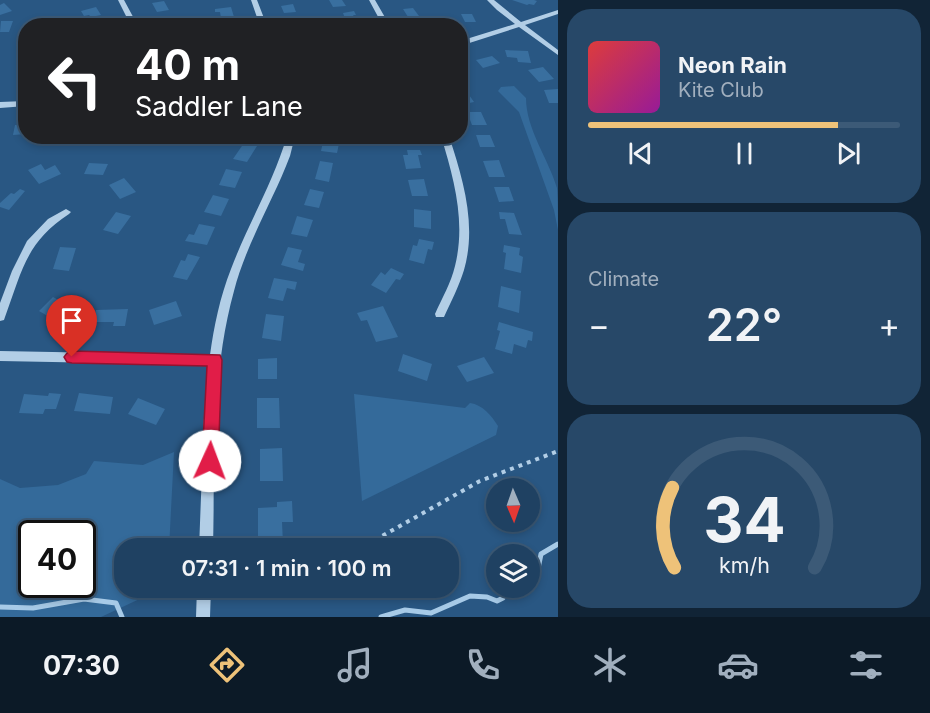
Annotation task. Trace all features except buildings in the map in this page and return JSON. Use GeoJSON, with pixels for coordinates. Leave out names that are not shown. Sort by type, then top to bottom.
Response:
{"type":"FeatureCollection","features":[{"type":"Feature","properties":{"kind":"street"},"geometry":{"type":"LineString","coordinates":[[121,0],[131,18]]}},
{"type":"Feature","properties":{"kind":"street"},"geometry":{"type":"LineString","coordinates":[[254,0],[261,18]]}},
{"type":"Feature","properties":{"kind":"street"},"geometry":{"type":"LineString","coordinates":[[372,0],[382,18]]}},
{"type":"Feature","properties":{"kind":"street"},"geometry":{"type":"LineString","coordinates":[[490,0],[558,53]]}},
{"type":"Feature","properties":{"kind":"street"},"geometry":{"type":"LineString","coordinates":[[468,42],[558,12]]}},
{"type":"Feature","properties":{"kind":"street"},"geometry":{"type":"LineString","coordinates":[[0,105],[18,104]]}},
{"type":"Feature","properties":{"kind":"street"},"geometry":{"type":"LineString","coordinates":[[207,538],[215,360],[230,288],[289,144]]}},
{"type":"Feature","properties":{"kind":"street"},"geometry":{"type":"LineString","coordinates":[[440,314],[459,269],[465,229],[462,198],[448,144]]}},
{"type":"Feature","properties":{"kind":"street"},"geometry":{"type":"LineString","coordinates":[[0,316],[32,238],[42,227],[66,212]]}},
{"type":"Feature","properties":{"kind":"street"},"geometry":{"type":"LineString","coordinates":[[0,356],[215,360]]}},
{"type":"Feature","properties":{"kind":"street"},"geometry":{"type":"LineString","coordinates":[[203,617],[204,598]]}},
{"type":"Feature","properties":{"kind":"path"},"geometry":{"type":"LineString","coordinates":[[379,538],[480,481],[558,451]]}},
{"type":"Feature","properties":{"kind":"shaded area"},"geometry":{"type":"Polygon","coordinates":[[[514,86],[526,98],[533,132],[557,188],[558,230],[554,210],[519,112],[498,91],[501,87],[514,86]]]}},
{"type":"Feature","properties":{"kind":"shaded area"},"geometry":{"type":"Polygon","coordinates":[[[354,394],[465,408],[470,403],[475,404],[486,411],[498,426],[496,435],[362,501],[354,394]]]}},
{"type":"Feature","properties":{"kind":"shaded area"},"geometry":{"type":"Polygon","coordinates":[[[174,452],[170,538],[114,538],[114,598],[142,598],[101,617],[0,617],[0,479],[20,488],[58,485],[86,474],[94,461],[143,465],[174,452]]]}},
{"type":"Feature","properties":{"kind":"waterway"},"geometry":{"type":"LineString","coordinates":[[540,559],[541,554],[558,544]]}},
{"type":"Feature","properties":{"kind":"waterway"},"geometry":{"type":"LineString","coordinates":[[381,617],[405,610],[431,613],[470,596],[486,597]]}},
{"type":"Feature","properties":{"kind":"waterway"},"geometry":{"type":"LineString","coordinates":[[490,598],[497,601],[503,598]]}},
{"type":"Feature","properties":{"kind":"waterway"},"geometry":{"type":"LineString","coordinates":[[0,607],[33,608],[84,599],[116,603],[122,617]]}},
{"type":"Feature","properties":{"kind":"route"},"geometry":{"type":"LineString","coordinates":[[72,357],[215,360],[210,461]]}}]}
